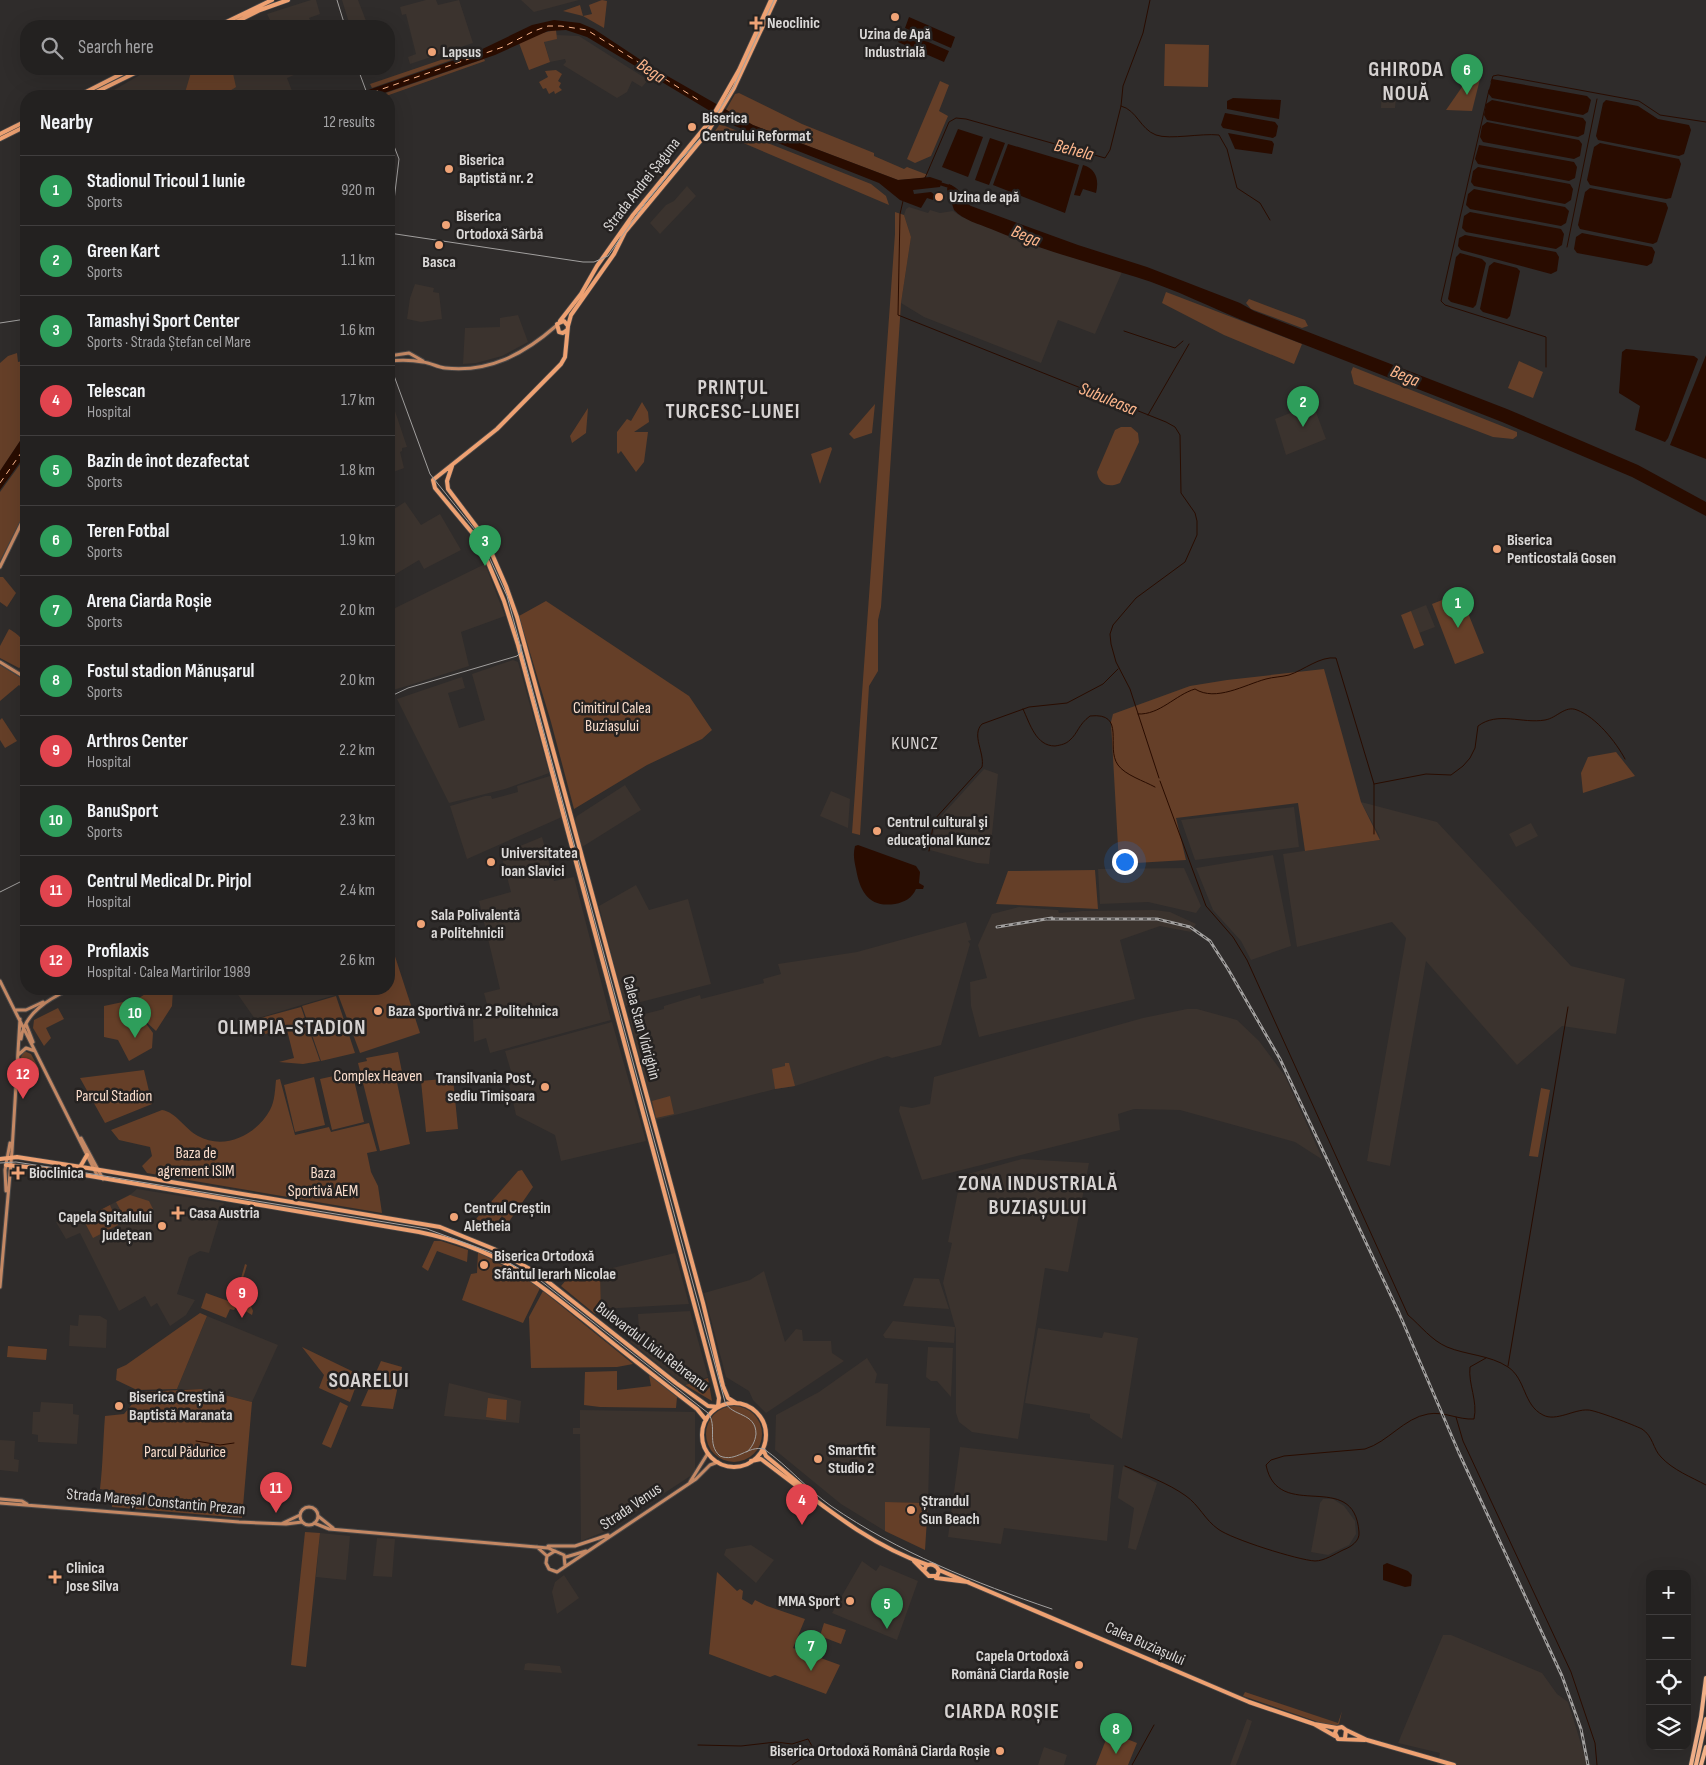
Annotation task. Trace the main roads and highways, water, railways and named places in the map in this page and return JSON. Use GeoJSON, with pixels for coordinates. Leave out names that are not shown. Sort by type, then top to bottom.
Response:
{"type":"FeatureCollection","features":[{"type":"Feature","properties":{"kind":"highway"},"geometry":{"type":"LineString","coordinates":[[1691,1765],[1701,1717],[1706,1678]]}},
{"type":"Feature","properties":{"kind":"highway"},"geometry":{"type":"LineString","coordinates":[[1696,1765],[1706,1719]]}},
{"type":"Feature","properties":{"kind":"highway"},"geometry":{"type":"LineString","coordinates":[[1702,1765],[1706,1747]]}},
{"type":"Feature","properties":{"kind":"main road"},"geometry":{"type":"LineString","coordinates":[[230,20],[272,0]]}},
{"type":"Feature","properties":{"kind":"main road"},"geometry":{"type":"LineString","coordinates":[[240,20],[262,9],[288,0]]}},
{"type":"Feature","properties":{"kind":"main road"},"geometry":{"type":"LineString","coordinates":[[723,103],[771,0]]}},
{"type":"Feature","properties":{"kind":"main road"},"geometry":{"type":"LineString","coordinates":[[711,122],[723,103],[776,0]]}},
{"type":"Feature","properties":{"kind":"main road"},"geometry":{"type":"LineString","coordinates":[[90,90],[119,75]]}},
{"type":"Feature","properties":{"kind":"main road"},"geometry":{"type":"LineString","coordinates":[[100,90],[131,75]]}},
{"type":"Feature","properties":{"kind":"main road","name":"Strada Andrei Șaguna"},"geometry":{"type":"LineString","coordinates":[[556,326],[581,294],[597,266],[636,211],[711,122]]}},
{"type":"Feature","properties":{"kind":"main road","name":"Strada Andrei Șaguna"},"geometry":{"type":"LineString","coordinates":[[568,328],[571,315],[606,266],[625,232],[701,141],[711,122]]}},
{"type":"Feature","properties":{"kind":"main road"},"geometry":{"type":"LineString","coordinates":[[0,134],[20,124]]}},
{"type":"Feature","properties":{"kind":"main road"},"geometry":{"type":"LineString","coordinates":[[0,139],[20,129]]}},
{"type":"Feature","properties":{"kind":"main road"},"geometry":{"type":"LineString","coordinates":[[452,466],[497,429],[561,364],[565,357],[568,328],[565,322],[560,321]]}},
{"type":"Feature","properties":{"kind":"main road"},"geometry":{"type":"LineString","coordinates":[[395,361],[423,362],[452,369],[491,365],[519,354],[556,326],[566,340]]}},
{"type":"Feature","properties":{"kind":"main road"},"geometry":{"type":"LineString","coordinates":[[549,332],[560,332],[568,328]]}},
{"type":"Feature","properties":{"kind":"main road"},"geometry":{"type":"LineString","coordinates":[[395,355],[409,353],[423,362]]}},
{"type":"Feature","properties":{"kind":"main road","name":"Calea Stan Vidrighin"},"geometry":{"type":"LineString","coordinates":[[452,466],[433,480],[435,488],[473,533],[480,545],[506,608],[704,1341],[718,1398],[718,1407]]}},
{"type":"Feature","properties":{"kind":"main road","name":"Calea Stan Vidrighin"},"geometry":{"type":"LineString","coordinates":[[452,466],[447,485],[451,496],[488,545],[509,593],[703,1303],[723,1386],[728,1398],[736,1403]]}},
{"type":"Feature","properties":{"kind":"main road"},"geometry":{"type":"LineString","coordinates":[[0,567],[20,526]]}},
{"type":"Feature","properties":{"kind":"main road"},"geometry":{"type":"LineString","coordinates":[[0,662],[20,674]]}},
{"type":"Feature","properties":{"kind":"main road"},"geometry":{"type":"LineString","coordinates":[[0,981],[78,1135],[99,1170],[101,1179]]}},
{"type":"Feature","properties":{"kind":"main road"},"geometry":{"type":"LineString","coordinates":[[15,1010],[26,1010],[58,995]]}},
{"type":"Feature","properties":{"kind":"main road"},"geometry":{"type":"LineString","coordinates":[[18,1055],[26,1023],[48,1000]]}},
{"type":"Feature","properties":{"kind":"main road"},"geometry":{"type":"LineString","coordinates":[[0,1287],[20,1019]]}},
{"type":"Feature","properties":{"kind":"main road"},"geometry":{"type":"LineString","coordinates":[[26,1023],[36,1052]]}},
{"type":"Feature","properties":{"kind":"main road"},"geometry":{"type":"LineString","coordinates":[[18,1055],[26,1048],[36,1052]]}},
{"type":"Feature","properties":{"kind":"main road"},"geometry":{"type":"LineString","coordinates":[[78,1135],[86,1155],[101,1179]]}},
{"type":"Feature","properties":{"kind":"main road"},"geometry":{"type":"LineString","coordinates":[[80,1167],[86,1155]]}},
{"type":"Feature","properties":{"kind":"main road","name":"Bulevardul Liviu Rebreanu"},"geometry":{"type":"LineString","coordinates":[[0,1159],[9,1157],[94,1169],[206,1190],[421,1223],[469,1238],[508,1256],[538,1274],[676,1383],[705,1404],[718,1407]]}},
{"type":"Feature","properties":{"kind":"main road","name":"Bulevardul Liviu Rebreanu"},"geometry":{"type":"LineString","coordinates":[[8,1165],[49,1169],[419,1232],[481,1250],[522,1272],[559,1299],[702,1414],[706,1420]]}},
{"type":"Feature","properties":{"kind":"main road"},"geometry":{"type":"LineString","coordinates":[[751,1461],[763,1448],[766,1435],[762,1418],[751,1407],[736,1403],[718,1407],[706,1420],[702,1438],[708,1453],[718,1462],[736,1466],[761,1459],[857,1529],[913,1560],[934,1566],[939,1570],[938,1575],[934,1577],[928,1576],[913,1560]]}},
{"type":"Feature","properties":{"kind":"main road"},"geometry":{"type":"LineString","coordinates":[[763,1448],[766,1456],[802,1486],[805,1492]]}},
{"type":"Feature","properties":{"kind":"main road","name":"Strada Venus"},"geometry":{"type":"LineString","coordinates":[[689,1482],[708,1453]]}},
{"type":"Feature","properties":{"kind":"main road","name":"Strada Venus"},"geometry":{"type":"LineString","coordinates":[[565,1566],[700,1476],[710,1465],[718,1462]]}},
{"type":"Feature","properties":{"kind":"main road","name":"Strada Mareșal Constantin Prezan"},"geometry":{"type":"LineString","coordinates":[[0,1499],[22,1501],[27,1504]]}},
{"type":"Feature","properties":{"kind":"main road","name":"Strada Mareșal Constantin Prezan"},"geometry":{"type":"LineString","coordinates":[[0,1503],[231,1521],[302,1522]]}},
{"type":"Feature","properties":{"kind":"main road"},"geometry":{"type":"LineString","coordinates":[[332,1528],[318,1516],[316,1510],[310,1507],[304,1508],[300,1515],[302,1522],[306,1524],[314,1523],[332,1528],[535,1546],[575,1546],[613,1533]]}},
{"type":"Feature","properties":{"kind":"main road","name":"Strada Mareșal Constantin Prezan"},"geometry":{"type":"LineString","coordinates":[[283,1523],[300,1515]]}},
{"type":"Feature","properties":{"kind":"main road"},"geometry":{"type":"LineString","coordinates":[[314,1523],[318,1516]]}},
{"type":"Feature","properties":{"kind":"main road"},"geometry":{"type":"LineString","coordinates":[[535,1546],[562,1552],[566,1557],[565,1566],[561,1570],[551,1570],[546,1563],[547,1556]]}},
{"type":"Feature","properties":{"kind":"main road"},"geometry":{"type":"LineString","coordinates":[[535,1546],[547,1556]]}},
{"type":"Feature","properties":{"kind":"main road"},"geometry":{"type":"LineString","coordinates":[[547,1556],[556,1551]]}},
{"type":"Feature","properties":{"kind":"main road","name":"Strada Venus"},"geometry":{"type":"LineString","coordinates":[[566,1557],[586,1551]]}},
{"type":"Feature","properties":{"kind":"main road"},"geometry":{"type":"LineString","coordinates":[[924,1571],[928,1565]]}},
{"type":"Feature","properties":{"kind":"main road","name":"Calea Buziașului"},"geometry":{"type":"LineString","coordinates":[[939,1570],[1249,1702],[1314,1724],[1337,1728]]}},
{"type":"Feature","properties":{"kind":"main road","name":"Calea Buziașului"},"geometry":{"type":"LineString","coordinates":[[934,1577],[968,1582]]}},
{"type":"Feature","properties":{"kind":"main road","name":"Calea Buziașului"},"geometry":{"type":"LineString","coordinates":[[1314,1724],[1335,1736]]}},
{"type":"Feature","properties":{"kind":"main road"},"geometry":{"type":"LineString","coordinates":[[1367,1740],[1340,1739],[1335,1736],[1337,1728],[1342,1727],[1367,1740],[1454,1765]]}},
{"type":"Feature","properties":{"kind":"main road"},"geometry":{"type":"LineString","coordinates":[[1345,1738],[1346,1730]]}},
{"type":"Feature","properties":{"kind":"water"},"geometry":{"type":"Polygon","coordinates":[[[909,17],[955,37],[951,48],[905,28],[909,17]]]}},
{"type":"Feature","properties":{"kind":"water"},"geometry":{"type":"Polygon","coordinates":[[[554,20],[580,23],[594,29],[650,66],[753,125],[898,180],[930,177],[942,181],[940,187],[913,190],[914,194],[931,192],[935,195],[933,200],[927,198],[921,208],[900,200],[879,183],[735,126],[587,37],[566,30],[548,31],[495,55],[393,90],[368,90],[472,54],[532,25],[554,20]]]}},
{"type":"Feature","properties":{"kind":"water"},"geometry":{"type":"Polygon","coordinates":[[[903,31],[949,51],[944,62],[898,42],[903,31]]]}},
{"type":"Feature","properties":{"kind":"water"},"geometry":{"type":"Polygon","coordinates":[[[1492,79],[1587,96],[1591,100],[1588,112],[1583,115],[1492,98],[1488,93],[1492,79]]]}},
{"type":"Feature","properties":{"kind":"water"},"geometry":{"type":"Polygon","coordinates":[[[1233,98],[1281,100],[1279,119],[1227,109],[1227,101],[1233,98]]]}},
{"type":"Feature","properties":{"kind":"water"},"geometry":{"type":"Polygon","coordinates":[[[1492,100],[1583,118],[1586,122],[1584,134],[1578,137],[1487,120],[1484,115],[1486,104],[1492,100]]]}},
{"type":"Feature","properties":{"kind":"water"},"geometry":{"type":"Polygon","coordinates":[[[1606,100],[1638,106],[1658,119],[1689,125],[1691,130],[1684,154],[1679,156],[1598,140],[1596,136],[1603,103],[1606,100]]]}},
{"type":"Feature","properties":{"kind":"water"},"geometry":{"type":"Polygon","coordinates":[[[1225,113],[1275,122],[1278,126],[1276,136],[1273,138],[1223,128],[1221,125],[1225,113]]]}},
{"type":"Feature","properties":{"kind":"water"},"geometry":{"type":"Polygon","coordinates":[[[1487,122],[1579,140],[1582,144],[1580,156],[1574,159],[1483,142],[1480,137],[1482,126],[1487,122]]]}},
{"type":"Feature","properties":{"kind":"water"},"geometry":{"type":"Polygon","coordinates":[[[958,129],[983,137],[968,177],[942,167],[958,129]]]}},
{"type":"Feature","properties":{"kind":"water"},"geometry":{"type":"Polygon","coordinates":[[[1228,133],[1272,141],[1274,144],[1272,154],[1235,149],[1228,133]]]}},
{"type":"Feature","properties":{"kind":"water"},"geometry":{"type":"Polygon","coordinates":[[[990,138],[1005,143],[989,185],[975,180],[990,138]]]}},
{"type":"Feature","properties":{"kind":"water"},"geometry":{"type":"Polygon","coordinates":[[[1600,143],[1679,159],[1681,164],[1671,198],[1666,199],[1590,185],[1587,180],[1594,147],[1600,143]]]}},
{"type":"Feature","properties":{"kind":"water"},"geometry":{"type":"Polygon","coordinates":[[[1008,144],[1079,165],[1065,213],[993,185],[1008,144]]]}},
{"type":"Feature","properties":{"kind":"water"},"geometry":{"type":"Polygon","coordinates":[[[1479,145],[1574,162],[1577,167],[1575,178],[1569,181],[1478,164],[1475,159],[1479,145]]]}},
{"type":"Feature","properties":{"kind":"water"},"geometry":{"type":"Polygon","coordinates":[[[1083,165],[1091,169],[1096,176],[1096,193],[1083,189],[1080,196],[1074,195],[1083,165]]]}},
{"type":"Feature","properties":{"kind":"water"},"geometry":{"type":"Polygon","coordinates":[[[1478,167],[1570,184],[1573,189],[1571,200],[1565,204],[1474,186],[1471,182],[1473,171],[1478,167]]]}},
{"type":"Feature","properties":{"kind":"water"},"geometry":{"type":"Polygon","coordinates":[[[949,184],[960,192],[971,206],[1078,245],[1147,267],[1240,303],[1254,311],[1507,409],[1638,465],[1706,502],[1706,516],[1632,477],[1502,422],[1249,323],[1165,287],[1045,249],[971,221],[954,210],[947,189],[949,184]]]}},
{"type":"Feature","properties":{"kind":"water"},"geometry":{"type":"Polygon","coordinates":[[[1590,188],[1666,203],[1668,208],[1657,242],[1653,244],[1580,229],[1578,225],[1585,192],[1590,188]]]}},
{"type":"Feature","properties":{"kind":"water"},"geometry":{"type":"Polygon","coordinates":[[[1474,189],[1565,207],[1569,211],[1566,223],[1561,226],[1470,209],[1466,205],[1468,194],[1474,189]]]}},
{"type":"Feature","properties":{"kind":"water"},"geometry":{"type":"Polygon","coordinates":[[[1470,212],[1561,229],[1564,234],[1562,245],[1556,249],[1466,232],[1462,228],[1464,216],[1470,212]]]}},
{"type":"Feature","properties":{"kind":"water"},"geometry":{"type":"Polygon","coordinates":[[[1582,233],[1652,247],[1655,252],[1652,263],[1647,266],[1577,253],[1574,249],[1576,237],[1582,233]]]}},
{"type":"Feature","properties":{"kind":"water"},"geometry":{"type":"Polygon","coordinates":[[[1465,235],[1556,252],[1559,257],[1557,271],[1551,274],[1461,250],[1458,246],[1459,238],[1465,235]]]}},
{"type":"Feature","properties":{"kind":"water"},"geometry":{"type":"Polygon","coordinates":[[[1460,253],[1482,259],[1486,263],[1476,305],[1473,308],[1451,302],[1448,299],[1456,257],[1460,253]]]}},
{"type":"Feature","properties":{"kind":"water"},"geometry":{"type":"Polygon","coordinates":[[[1494,262],[1517,268],[1520,271],[1510,316],[1507,319],[1483,312],[1480,309],[1489,266],[1494,262]]]}},
{"type":"Feature","properties":{"kind":"water"},"geometry":{"type":"Polygon","coordinates":[[[1626,349],[1694,356],[1698,359],[1665,442],[1635,430],[1640,406],[1619,393],[1622,352],[1626,349]]]}},
{"type":"Feature","properties":{"kind":"water"},"geometry":{"type":"Polygon","coordinates":[[[1706,355],[1706,459],[1670,445],[1706,355]]]}},
{"type":"Feature","properties":{"kind":"water"},"geometry":{"type":"Polygon","coordinates":[[[20,441],[20,462],[0,490],[0,471],[20,441]]]}},
{"type":"Feature","properties":{"kind":"water"},"geometry":{"type":"Polygon","coordinates":[[[858,845],[916,866],[920,872],[919,883],[924,886],[923,889],[916,889],[908,899],[895,904],[886,905],[872,901],[863,891],[858,877],[854,854],[855,846],[858,845]]]}},
{"type":"Feature","properties":{"kind":"water"},"geometry":{"type":"Polygon","coordinates":[[[1387,1563],[1408,1571],[1412,1575],[1411,1586],[1405,1587],[1383,1580],[1383,1565],[1387,1563]]]}},
{"type":"Feature","properties":{"kind":"waterway","name":"Behela"},"geometry":{"type":"LineString","coordinates":[[925,178],[949,122],[956,118],[966,119],[1105,158],[1110,150],[1121,106],[1123,86],[1143,33],[1150,0]]}},
{"type":"Feature","properties":{"kind":"waterway"},"geometry":{"type":"LineString","coordinates":[[1491,82],[1493,76],[1498,75],[1639,101],[1660,115],[1706,122]]}},
{"type":"Feature","properties":{"kind":"waterway"},"geometry":{"type":"LineString","coordinates":[[1489,90],[1441,301],[1445,305],[1546,337],[1546,367]]}},
{"type":"Feature","properties":{"kind":"waterway"},"geometry":{"type":"LineString","coordinates":[[1567,247],[1597,99]]}},
{"type":"Feature","properties":{"kind":"waterway"},"geometry":{"type":"LineString","coordinates":[[1121,106],[1131,111],[1146,128],[1156,135],[1169,137],[1219,135],[1227,149],[1237,188],[1260,203],[1270,220]]}},
{"type":"Feature","properties":{"kind":"waterway","name":"Bega"},"geometry":{"type":"LineString","coordinates":[[938,183],[951,187]]}},
{"type":"Feature","properties":{"kind":"waterway","name":"Subuleasa"},"geometry":{"type":"LineString","coordinates":[[903,201],[900,214],[898,315],[1166,422],[1175,427],[1180,435],[1181,493],[1195,513],[1197,535],[1185,562],[1136,598],[1113,625],[1110,634],[1116,662],[1130,689],[1159,778]]}},
{"type":"Feature","properties":{"kind":"waterway"},"geometry":{"type":"LineString","coordinates":[[1124,331],[1175,348],[1183,341]]}},
{"type":"Feature","properties":{"kind":"waterway"},"geometry":{"type":"LineString","coordinates":[[1148,415],[1189,344]]}},
{"type":"Feature","properties":{"kind":"waterway"},"geometry":{"type":"LineString","coordinates":[[1138,714],[1160,708],[1195,689],[1203,693],[1221,693],[1266,679],[1289,675],[1318,661],[1336,658],[1374,784],[1374,834]]}},
{"type":"Feature","properties":{"kind":"waterway"},"geometry":{"type":"LineString","coordinates":[[929,851],[934,820],[982,767],[982,756],[978,739],[979,728],[982,724],[1029,707],[1067,703],[1103,684],[1118,669]]}},
{"type":"Feature","properties":{"kind":"waterway"},"geometry":{"type":"LineString","coordinates":[[1023,709],[1038,738],[1048,745],[1055,746],[1068,741],[1090,716],[1101,716],[1108,719],[1112,725],[1113,749],[1118,765],[1130,775],[1155,787]]}},
{"type":"Feature","properties":{"kind":"waterway"},"geometry":{"type":"LineString","coordinates":[[1374,784],[1426,774],[1451,775],[1470,758],[1475,748],[1478,726],[1494,719],[1545,720],[1569,709],[1584,713],[1598,724],[1611,738],[1625,759]]}},
{"type":"Feature","properties":{"kind":"waterway"},"geometry":{"type":"LineString","coordinates":[[1160,781],[1206,906],[1233,937],[1247,960],[1408,1315],[1441,1344],[1454,1350],[1494,1360],[1508,1367],[1518,1378],[1536,1411],[1543,1415],[1554,1417],[1588,1410],[1638,1427],[1646,1432],[1658,1454],[1666,1462],[1682,1473],[1706,1485]]}},
{"type":"Feature","properties":{"kind":"waterway"},"geometry":{"type":"LineString","coordinates":[[1508,1366],[1568,1007]]}},
{"type":"Feature","properties":{"kind":"waterway"},"geometry":{"type":"LineString","coordinates":[[1125,1466],[1179,1491],[1195,1504],[1213,1525],[1225,1533],[1280,1553],[1306,1560],[1322,1560],[1349,1547],[1356,1541],[1359,1532],[1354,1513],[1344,1502],[1331,1498],[1299,1495],[1285,1491],[1273,1482],[1266,1465],[1271,1460],[1284,1456],[1365,1449],[1381,1441],[1411,1420],[1428,1414],[1434,1413],[1474,1419],[1475,1406],[1470,1380],[1470,1367],[1486,1358]]}},
{"type":"Feature","properties":{"kind":"waterway"},"geometry":{"type":"LineString","coordinates":[[1456,1417],[1463,1441],[1571,1672],[1595,1743],[1597,1765]]}},
{"type":"Feature","properties":{"kind":"waterway"},"geometry":{"type":"LineString","coordinates":[[196,1441],[220,1445],[234,1443]]}},
{"type":"Feature","properties":{"kind":"waterway"},"geometry":{"type":"LineString","coordinates":[[1132,1765],[1154,1725]]}},
{"type":"Feature","properties":{"kind":"waterway"},"geometry":{"type":"LineString","coordinates":[[698,1745],[741,1746],[776,1742],[792,1744],[808,1739],[812,1746]]}},
{"type":"Feature","properties":{"kind":"waterway"},"geometry":{"type":"LineString","coordinates":[[792,1765],[809,1754],[811,1750]]}},
{"type":"Feature","properties":{"kind":"tram line"},"geometry":{"type":"LineString","coordinates":[[337,0],[343,20]]}},
{"type":"Feature","properties":{"kind":"tram line"},"geometry":{"type":"LineString","coordinates":[[395,234],[583,262],[594,262],[608,256],[646,202],[681,159],[703,136],[733,88],[774,0]]}},
{"type":"Feature","properties":{"kind":"tram line"},"geometry":{"type":"LineString","coordinates":[[360,75],[366,90]]}},
{"type":"Feature","properties":{"kind":"tram line"},"geometry":{"type":"LineString","coordinates":[[395,149],[399,159],[395,192]]}},
{"type":"Feature","properties":{"kind":"tram line"},"geometry":{"type":"LineString","coordinates":[[0,323],[20,320]]}},
{"type":"Feature","properties":{"kind":"tram line"},"geometry":{"type":"LineString","coordinates":[[395,378],[430,474],[479,535],[507,596],[725,1402],[728,1407],[748,1418],[755,1427],[755,1439],[747,1452]]}},
{"type":"Feature","properties":{"kind":"tram line"},"geometry":{"type":"LineString","coordinates":[[395,694],[408,688],[517,656],[520,653],[521,645]]}},
{"type":"Feature","properties":{"kind":"tram line"},"geometry":{"type":"LineString","coordinates":[[0,892],[20,882]]}},
{"type":"Feature","properties":{"kind":"tram line"},"geometry":{"type":"LineString","coordinates":[[0,1163],[16,1162],[427,1229],[490,1252],[541,1281],[708,1413],[711,1418],[714,1446],[720,1456],[726,1458],[737,1456],[753,1449],[764,1449],[831,1506],[883,1538],[966,1577],[1052,1609]]}},
{"type":"Feature","properties":{"kind":"railway"},"geometry":{"type":"LineString","coordinates":[[997,927],[1052,918]]}},
{"type":"Feature","properties":{"kind":"railway"},"geometry":{"type":"LineString","coordinates":[[1047,919],[1157,919],[1190,927],[1210,941],[1228,969],[1280,1059],[1399,1313],[1459,1453],[1562,1676],[1581,1729],[1588,1765]]}},
{"type":"Feature","properties":{"kind":"place","name":"Uzina de Apă Industrială"},"geometry":{"type":"Point","coordinates":[895,17]}},
{"type":"Feature","properties":{"kind":"place","name":"Neoclinic"},"geometry":{"type":"Point","coordinates":[756,23]}},
{"type":"Feature","properties":{"kind":"place","name":"Lapsus"},"geometry":{"type":"Point","coordinates":[432,52]}},
{"type":"Feature","properties":{"kind":"place","name":"Teren Fotbal"},"geometry":{"type":"Point","coordinates":[1467,95]}},
{"type":"Feature","properties":{"kind":"place","name":"Biserica Centrului Reformat"},"geometry":{"type":"Point","coordinates":[692,127]}},
{"type":"Feature","properties":{"kind":"place","name":"Biserica Baptistă nr. 2"},"geometry":{"type":"Point","coordinates":[449,169]}},
{"type":"Feature","properties":{"kind":"place","name":"Uzina de apă"},"geometry":{"type":"Point","coordinates":[939,197]}},
{"type":"Feature","properties":{"kind":"place","name":"Biserica Ortodoxă Sârbă"},"geometry":{"type":"Point","coordinates":[446,225]}},
{"type":"Feature","properties":{"kind":"place","name":"Basca"},"geometry":{"type":"Point","coordinates":[439,245]}},
{"type":"Feature","properties":{"kind":"place","name":"Green Kart"},"geometry":{"type":"Point","coordinates":[1303,427]}},
{"type":"Feature","properties":{"kind":"place","name":"Biserica Penticostală Gosen"},"geometry":{"type":"Point","coordinates":[1497,549]}},
{"type":"Feature","properties":{"kind":"place","name":"Tamashyi Sport Center"},"geometry":{"type":"Point","coordinates":[485,566]}},
{"type":"Feature","properties":{"kind":"place","name":"Stadionul Tricoul 1 Iunie"},"geometry":{"type":"Point","coordinates":[1458,628]}},
{"type":"Feature","properties":{"kind":"place","name":"Centrul cultural şi educaţional Kuncz"},"geometry":{"type":"Point","coordinates":[877,831]}},
{"type":"Feature","properties":{"kind":"place","name":"Universitatea Ioan Slavici"},"geometry":{"type":"Point","coordinates":[491,862]}},
{"type":"Feature","properties":{"kind":"place","name":"Sala Polivalentă a Politehnicii"},"geometry":{"type":"Point","coordinates":[421,924]}},
{"type":"Feature","properties":{"kind":"place","name":"Baza Sportivă nr. 2 Politehnica"},"geometry":{"type":"Point","coordinates":[378,1011]}},
{"type":"Feature","properties":{"kind":"place","name":"BanuSport"},"geometry":{"type":"Point","coordinates":[135,1038]}},
{"type":"Feature","properties":{"kind":"place","name":"Transilvania Post, sediu Timișoara"},"geometry":{"type":"Point","coordinates":[545,1087]}},
{"type":"Feature","properties":{"kind":"place","name":"Profilaxis"},"geometry":{"type":"Point","coordinates":[23,1099]}},
{"type":"Feature","properties":{"kind":"place","name":"Bioclinica"},"geometry":{"type":"Point","coordinates":[18,1173]}},
{"type":"Feature","properties":{"kind":"place","name":"Casa Austria"},"geometry":{"type":"Point","coordinates":[178,1213]}},
{"type":"Feature","properties":{"kind":"place","name":"Centrul Creștin Aletheia"},"geometry":{"type":"Point","coordinates":[454,1217]}},
{"type":"Feature","properties":{"kind":"place","name":"Capela Spitalului Județean"},"geometry":{"type":"Point","coordinates":[162,1226]}},
{"type":"Feature","properties":{"kind":"place","name":"Biserica Ortodoxă Sfântul Ierarh Nicolae"},"geometry":{"type":"Point","coordinates":[484,1265]}},
{"type":"Feature","properties":{"kind":"place","name":"Arthros Center"},"geometry":{"type":"Point","coordinates":[242,1318]}},
{"type":"Feature","properties":{"kind":"place","name":"Biserica Creștină Baptistă Maranata"},"geometry":{"type":"Point","coordinates":[119,1406]}},
{"type":"Feature","properties":{"kind":"place","name":"Smartfit Studio 2"},"geometry":{"type":"Point","coordinates":[818,1459]}},
{"type":"Feature","properties":{"kind":"place","name":"Ștrandul Sun Beach"},"geometry":{"type":"Point","coordinates":[911,1510]}},
{"type":"Feature","properties":{"kind":"place","name":"Centrul Medical Dr. Pirjol"},"geometry":{"type":"Point","coordinates":[276,1513]}},
{"type":"Feature","properties":{"kind":"place","name":"Telescan"},"geometry":{"type":"Point","coordinates":[802,1525]}},
{"type":"Feature","properties":{"kind":"place","name":"Clinica Jose Silva"},"geometry":{"type":"Point","coordinates":[55,1577]}},
{"type":"Feature","properties":{"kind":"place","name":"MMA Sport"},"geometry":{"type":"Point","coordinates":[850,1601]}},
{"type":"Feature","properties":{"kind":"place","name":"Bazin de înot dezafectat"},"geometry":{"type":"Point","coordinates":[887,1629]}},
{"type":"Feature","properties":{"kind":"place","name":"Capela Ortodoxă Română Ciarda Roșie"},"geometry":{"type":"Point","coordinates":[1079,1665]}},
{"type":"Feature","properties":{"kind":"place","name":"Arena Ciarda Roșie"},"geometry":{"type":"Point","coordinates":[811,1671]}},
{"type":"Feature","properties":{"kind":"place","name":"Biserica Ortodoxă Română Ciarda Roșie"},"geometry":{"type":"Point","coordinates":[1000,1751]}},
{"type":"Feature","properties":{"kind":"place","name":"Fostul stadion Mănușarul"},"geometry":{"type":"Point","coordinates":[1116,1754]}},
{"type":"Feature","properties":{"kind":"district","name":"GHIRODA NOUĂ"},"geometry":{"type":"Point","coordinates":[1406,81]}},
{"type":"Feature","properties":{"kind":"district","name":"PRINȚUL TURCESC-LUNEI"},"geometry":{"type":"Point","coordinates":[733,399]}},
{"type":"Feature","properties":{"kind":"district","name":"KUNCZ"},"geometry":{"type":"Point","coordinates":[915,743]}},
{"type":"Feature","properties":{"kind":"district","name":"OLIMPIA-STADION"},"geometry":{"type":"Point","coordinates":[292,1027]}},
{"type":"Feature","properties":{"kind":"district","name":"ZONA INDUSTRIALĂ BUZIAȘULUI"},"geometry":{"type":"Point","coordinates":[1038,1195]}},
{"type":"Feature","properties":{"kind":"district","name":"SOARELUI"},"geometry":{"type":"Point","coordinates":[369,1380]}},
{"type":"Feature","properties":{"kind":"district","name":"CIARDA ROȘIE"},"geometry":{"type":"Point","coordinates":[1002,1711]}},
{"type":"Feature","properties":{"kind":"park label","name":"Cimitirul Calea Buziașului"},"geometry":{"type":"Point","coordinates":[612,717]}},
{"type":"Feature","properties":{"kind":"park label","name":"Complex Heaven"},"geometry":{"type":"Point","coordinates":[378,1076]}},
{"type":"Feature","properties":{"kind":"park label","name":"Parcul Stadion"},"geometry":{"type":"Point","coordinates":[114,1096]}},
{"type":"Feature","properties":{"kind":"park label","name":"Baza de agrement ISIM"},"geometry":{"type":"Point","coordinates":[196,1162]}},
{"type":"Feature","properties":{"kind":"park label","name":"Baza Sportivă AEM"},"geometry":{"type":"Point","coordinates":[323,1182]}},
{"type":"Feature","properties":{"kind":"park label","name":"Parcul Pădurice"},"geometry":{"type":"Point","coordinates":[185,1452]}}]}
